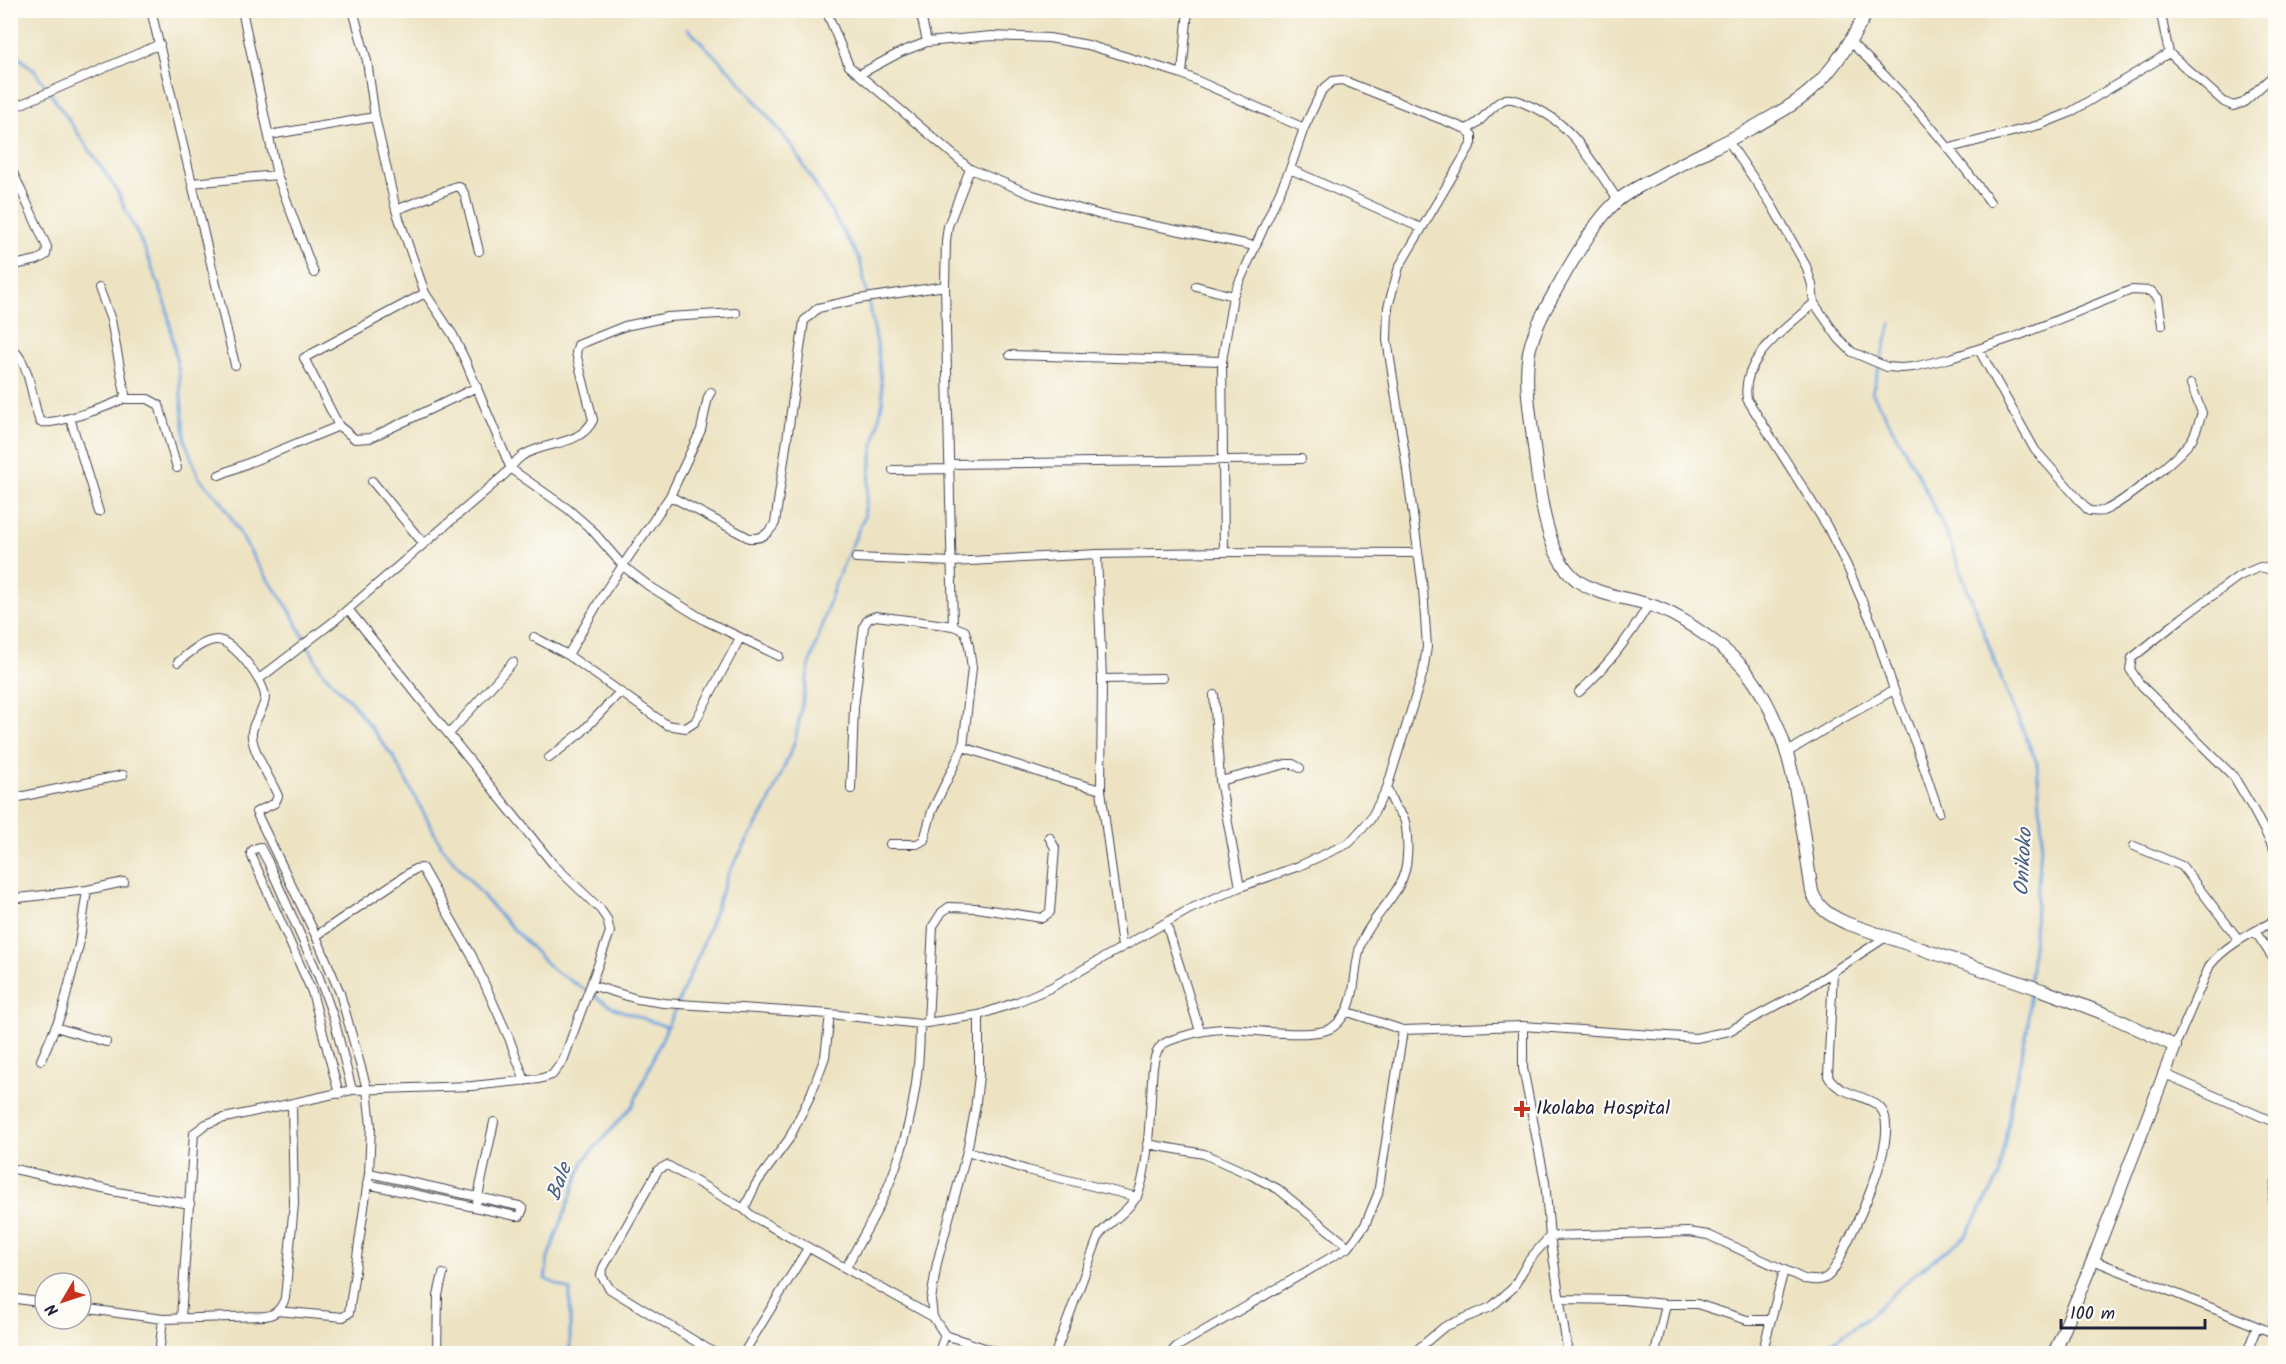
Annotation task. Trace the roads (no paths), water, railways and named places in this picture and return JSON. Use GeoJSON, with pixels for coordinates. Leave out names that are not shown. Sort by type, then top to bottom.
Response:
{"type":"FeatureCollection","features":[{"type":"Feature","properties":{"kind":"main road"},"geometry":{"type":"LineString","coordinates":[[1868,10],[1850,42],[1828,73],[1809,92],[1785,109],[1728,141],[1700,153],[1618,200],[1608,209],[1567,271],[1537,327],[1529,355],[1527,388],[1542,505],[1547,527],[1560,560],[1568,572],[1594,590],[1649,604],[1673,616],[1727,650],[1745,670],[1766,701],[1788,752],[1812,892],[1817,904],[1827,914],[1846,923],[2108,1015],[2175,1046],[2093,1260],[2054,1353]]}},
{"type":"Feature","properties":{"kind":"street"},"geometry":{"type":"LineString","coordinates":[[151,10],[235,365]]}},
{"type":"Feature","properties":{"kind":"street"},"geometry":{"type":"LineString","coordinates":[[242,10],[277,175],[314,273]]}},
{"type":"Feature","properties":{"kind":"street"},"geometry":{"type":"LineString","coordinates":[[353,10],[367,62],[375,117],[396,210],[425,293],[453,335],[511,469],[568,509],[592,530],[623,566],[706,621],[779,656]]}},
{"type":"Feature","properties":{"kind":"street"},"geometry":{"type":"LineString","coordinates":[[826,10],[849,66],[970,169],[1033,195],[1101,215],[1256,246]]}},
{"type":"Feature","properties":{"kind":"street"},"geometry":{"type":"LineString","coordinates":[[920,10],[927,42]]}},
{"type":"Feature","properties":{"kind":"street"},"geometry":{"type":"LineString","coordinates":[[1182,74],[1188,10]]}},
{"type":"Feature","properties":{"kind":"street"},"geometry":{"type":"LineString","coordinates":[[2160,10],[2169,53],[2224,102],[2233,106],[2243,103],[2276,73]]}},
{"type":"Feature","properties":{"kind":"street"},"geometry":{"type":"LineString","coordinates":[[860,74],[901,52],[927,42],[991,36],[1049,38],[1088,45],[1182,74],[1304,128]]}},
{"type":"Feature","properties":{"kind":"street"},"geometry":{"type":"LineString","coordinates":[[1850,42],[1875,64],[1950,148],[1990,202]]}},
{"type":"Feature","properties":{"kind":"street"},"geometry":{"type":"LineString","coordinates":[[10,109],[52,93],[160,44]]}},
{"type":"Feature","properties":{"kind":"street"},"geometry":{"type":"LineString","coordinates":[[1950,148],[2039,125],[2069,114],[2169,53]]}},
{"type":"Feature","properties":{"kind":"street"},"geometry":{"type":"LineString","coordinates":[[591,985],[637,999],[664,1004],[830,1014],[924,1023],[979,1015],[1050,988],[1190,909],[1240,887],[1299,866],[1349,843],[1370,820],[1387,788],[1423,672],[1427,647],[1423,589],[1387,340],[1388,308],[1399,267],[1472,143],[1472,135],[1466,129],[1342,80],[1326,85],[1304,128],[1290,170],[1233,296],[1222,361],[1225,461],[1224,552]]}},
{"type":"Feature","properties":{"kind":"street"},"geometry":{"type":"LineString","coordinates":[[1466,129],[1481,122],[1501,101],[1508,99],[1536,107],[1554,116],[1571,133],[1618,200]]}},
{"type":"Feature","properties":{"kind":"street"},"geometry":{"type":"LineString","coordinates":[[269,135],[375,117]]}},
{"type":"Feature","properties":{"kind":"street"},"geometry":{"type":"LineString","coordinates":[[1728,141],[1771,204],[1806,266],[1812,285],[1814,303],[1839,339],[1852,352],[1887,367],[1913,367],[1979,350],[2131,290],[2151,291],[2158,298],[2162,325]]}},
{"type":"Feature","properties":{"kind":"street"},"geometry":{"type":"LineString","coordinates":[[10,166],[47,247],[46,255],[38,260],[10,266]]}},
{"type":"Feature","properties":{"kind":"street"},"geometry":{"type":"LineString","coordinates":[[953,626],[945,286],[948,226],[970,169]]}},
{"type":"Feature","properties":{"kind":"street"},"geometry":{"type":"LineString","coordinates":[[1290,170],[1421,228]]}},
{"type":"Feature","properties":{"kind":"street"},"geometry":{"type":"LineString","coordinates":[[192,183],[277,175]]}},
{"type":"Feature","properties":{"kind":"street"},"geometry":{"type":"LineString","coordinates":[[396,210],[457,186],[465,195],[479,251]]}},
{"type":"Feature","properties":{"kind":"street"},"geometry":{"type":"LineString","coordinates":[[670,496],[749,538],[758,539],[768,534],[775,523],[804,321],[818,308],[859,299],[945,286]]}},
{"type":"Feature","properties":{"kind":"street"},"geometry":{"type":"LineString","coordinates":[[1196,286],[1233,296]]}},
{"type":"Feature","properties":{"kind":"street"},"geometry":{"type":"LineString","coordinates":[[99,288],[111,320],[125,394],[123,399]]}},
{"type":"Feature","properties":{"kind":"street"},"geometry":{"type":"LineString","coordinates":[[425,293],[304,358],[339,426],[355,440],[370,438],[477,387]]}},
{"type":"Feature","properties":{"kind":"street"},"geometry":{"type":"LineString","coordinates":[[1814,303],[1758,355],[1747,377],[1747,399],[1832,536],[1874,628],[1939,812]]}},
{"type":"Feature","properties":{"kind":"street"},"geometry":{"type":"LineString","coordinates":[[259,679],[348,609],[511,469],[524,454],[575,438],[590,426],[593,420],[576,353],[578,345],[625,326],[668,317],[736,313]]}},
{"type":"Feature","properties":{"kind":"street"},"geometry":{"type":"LineString","coordinates":[[10,348],[15,350],[23,363],[40,422],[46,424],[70,418],[123,399],[148,399],[159,405],[177,468]]}},
{"type":"Feature","properties":{"kind":"street"},"geometry":{"type":"LineString","coordinates":[[1979,350],[2035,450],[2089,511],[2101,512],[2116,504],[2160,470],[2194,437],[2202,412],[2190,384]]}},
{"type":"Feature","properties":{"kind":"street"},"geometry":{"type":"LineString","coordinates":[[1010,355],[1222,361]]}},
{"type":"Feature","properties":{"kind":"street"},"geometry":{"type":"LineString","coordinates":[[568,655],[604,593],[670,496],[701,430],[708,396],[711,392]]}},
{"type":"Feature","properties":{"kind":"street"},"geometry":{"type":"LineString","coordinates":[[70,418],[99,512]]}},
{"type":"Feature","properties":{"kind":"street"},"geometry":{"type":"LineString","coordinates":[[219,475],[339,426]]}},
{"type":"Feature","properties":{"kind":"street"},"geometry":{"type":"LineString","coordinates":[[893,470],[1301,459]]}},
{"type":"Feature","properties":{"kind":"street"},"geometry":{"type":"LineString","coordinates":[[372,481],[423,543]]}},
{"type":"Feature","properties":{"kind":"street"},"geometry":{"type":"LineString","coordinates":[[856,558],[952,562],[1097,554],[1418,553]]}},
{"type":"Feature","properties":{"kind":"street"},"geometry":{"type":"LineString","coordinates":[[1097,554],[1102,679],[1101,790],[1122,947]]}},
{"type":"Feature","properties":{"kind":"street"},"geometry":{"type":"LineString","coordinates":[[2276,571],[2260,567],[2239,576],[2132,658],[2130,669],[2139,683],[2234,777],[2276,853]]}},
{"type":"Feature","properties":{"kind":"street"},"geometry":{"type":"LineString","coordinates":[[1579,692],[1610,662],[1631,634],[1649,604]]}},
{"type":"Feature","properties":{"kind":"street"},"geometry":{"type":"LineString","coordinates":[[181,1318],[194,1133],[206,1124],[220,1119],[352,1090],[472,1086],[552,1075],[563,1061],[610,932],[607,919],[600,909],[553,864],[348,609]]}},
{"type":"Feature","properties":{"kind":"street"},"geometry":{"type":"LineString","coordinates":[[851,789],[854,707],[864,626],[868,619],[876,616],[953,626],[965,632],[972,668],[963,747],[932,811],[924,840],[917,844],[890,844]]}},
{"type":"Feature","properties":{"kind":"street"},"geometry":{"type":"LineString","coordinates":[[534,637],[568,655],[667,725],[686,728],[695,722],[740,638]]}},
{"type":"Feature","properties":{"kind":"street"},"geometry":{"type":"LineString","coordinates":[[178,663],[202,645],[216,640],[225,641],[259,679],[265,697],[251,735],[260,760],[278,796],[275,803],[256,812],[316,936],[340,993],[367,1089],[371,1126],[369,1173],[349,1313],[343,1317],[277,1311]]}},
{"type":"Feature","properties":{"kind":"street"},"geometry":{"type":"LineString","coordinates":[[449,734],[513,662]]}},
{"type":"Feature","properties":{"kind":"street"},"geometry":{"type":"LineString","coordinates":[[1102,679],[1162,678]]}},
{"type":"Feature","properties":{"kind":"street"},"geometry":{"type":"LineString","coordinates":[[1788,752],[1894,690]]}},
{"type":"Feature","properties":{"kind":"street"},"geometry":{"type":"LineString","coordinates":[[549,758],[588,726],[620,692]]}},
{"type":"Feature","properties":{"kind":"street"},"geometry":{"type":"LineString","coordinates":[[1214,695],[1221,781],[1240,887]]}},
{"type":"Feature","properties":{"kind":"street"},"geometry":{"type":"LineString","coordinates":[[963,747],[1101,790]]}},
{"type":"Feature","properties":{"kind":"street"},"geometry":{"type":"LineString","coordinates":[[1221,781],[1286,764],[1293,764],[1300,768]]}},
{"type":"Feature","properties":{"kind":"street"},"geometry":{"type":"LineString","coordinates":[[10,799],[123,775]]}},
{"type":"Feature","properties":{"kind":"street"},"geometry":{"type":"LineString","coordinates":[[1055,1353],[1100,1235],[1106,1226],[1126,1211],[1137,1197],[1144,1179],[1155,1053],[1166,1041],[1200,1031],[1224,1029],[1311,1033],[1331,1028],[1348,1012],[1362,941],[1377,914],[1395,896],[1407,857],[1405,820],[1395,806],[1387,788]]}},
{"type":"Feature","properties":{"kind":"street"},"geometry":{"type":"LineString","coordinates":[[846,1268],[890,1184],[900,1155],[915,1095],[933,926],[949,907],[976,908],[1042,918],[1047,916],[1050,912],[1055,848],[1049,837]]}},
{"type":"Feature","properties":{"kind":"street"},"geometry":{"type":"LineString","coordinates":[[2134,846],[2182,866],[2239,940]]}},
{"type":"Feature","properties":{"kind":"street"},"geometry":{"type":"LineString","coordinates":[[339,1094],[312,992],[252,857],[251,852],[257,847],[260,847],[268,862],[319,977],[334,1019],[352,1090]]}},
{"type":"Feature","properties":{"kind":"street"},"geometry":{"type":"LineString","coordinates":[[316,936],[416,869],[422,868],[472,956],[525,1080]]}},
{"type":"Feature","properties":{"kind":"street"},"geometry":{"type":"LineString","coordinates":[[10,899],[87,890],[124,882]]}},
{"type":"Feature","properties":{"kind":"street"},"geometry":{"type":"LineString","coordinates":[[40,1060],[62,1012],[79,945],[87,890]]}},
{"type":"Feature","properties":{"kind":"street"},"geometry":{"type":"LineString","coordinates":[[2175,1046],[2210,965],[2223,951],[2239,940],[2276,920]]}},
{"type":"Feature","properties":{"kind":"street"},"geometry":{"type":"LineString","coordinates":[[1166,923],[1200,1031]]}},
{"type":"Feature","properties":{"kind":"street"},"geometry":{"type":"LineString","coordinates":[[2255,931],[2276,963]]}},
{"type":"Feature","properties":{"kind":"street"},"geometry":{"type":"LineString","coordinates":[[1348,1012],[1403,1030],[1523,1026],[1696,1038],[1729,1031],[1833,972],[1886,937]]}},
{"type":"Feature","properties":{"kind":"street"},"geometry":{"type":"LineString","coordinates":[[1412,1353],[1444,1327],[1491,1306],[1513,1288],[1529,1260],[1550,1236],[1689,1232],[1708,1235],[1804,1279],[1821,1280],[1828,1276],[1836,1266],[1859,1218],[1878,1171],[1884,1145],[1885,1118],[1876,1104],[1841,1090],[1828,1076],[1833,972]]}},
{"type":"Feature","properties":{"kind":"street"},"geometry":{"type":"LineString","coordinates":[[744,1209],[767,1167],[789,1140],[811,1094],[825,1057],[830,1014]]}},
{"type":"Feature","properties":{"kind":"street"},"geometry":{"type":"LineString","coordinates":[[933,1317],[931,1300],[937,1263],[967,1151],[979,1076],[979,1015]]}},
{"type":"Feature","properties":{"kind":"street"},"geometry":{"type":"LineString","coordinates":[[1523,1026],[1523,1068],[1545,1182],[1550,1236],[1568,1353]]}},
{"type":"Feature","properties":{"kind":"street"},"geometry":{"type":"LineString","coordinates":[[55,1027],[106,1042]]}},
{"type":"Feature","properties":{"kind":"street"},"geometry":{"type":"LineString","coordinates":[[1170,1353],[1176,1347],[1349,1247],[1365,1225],[1378,1194],[1403,1030]]}},
{"type":"Feature","properties":{"kind":"street"},"geometry":{"type":"LineString","coordinates":[[2165,1074],[2276,1123]]}},
{"type":"Feature","properties":{"kind":"street"},"geometry":{"type":"LineString","coordinates":[[93,1310],[163,1319],[271,1316],[277,1311],[285,1298],[294,1204],[292,1105]]}},
{"type":"Feature","properties":{"kind":"street"},"geometry":{"type":"LineString","coordinates":[[476,1207],[494,1122]]}},
{"type":"Feature","properties":{"kind":"street"},"geometry":{"type":"LineString","coordinates":[[1147,1144],[1204,1154],[1278,1189],[1349,1247]]}},
{"type":"Feature","properties":{"kind":"street"},"geometry":{"type":"LineString","coordinates":[[967,1151],[1027,1170],[1137,1197]]}},
{"type":"Feature","properties":{"kind":"street"},"geometry":{"type":"LineString","coordinates":[[716,1353],[610,1289],[601,1275],[661,1167],[667,1165],[744,1209],[752,1216],[933,1317],[945,1335],[1002,1353]]}},
{"type":"Feature","properties":{"kind":"street"},"geometry":{"type":"LineString","coordinates":[[10,1168],[117,1192],[190,1204]]}},
{"type":"Feature","properties":{"kind":"street"},"geometry":{"type":"LineString","coordinates":[[367,1184],[516,1216],[520,1216],[523,1212],[519,1206],[369,1173]]}},
{"type":"Feature","properties":{"kind":"street"},"geometry":{"type":"LineString","coordinates":[[2272,1200],[2276,1181]]}},
{"type":"Feature","properties":{"kind":"street"},"geometry":{"type":"LineString","coordinates":[[743,1353],[808,1248]]}},
{"type":"Feature","properties":{"kind":"street"},"geometry":{"type":"LineString","coordinates":[[2093,1260],[2276,1334]]}},
{"type":"Feature","properties":{"kind":"street"},"geometry":{"type":"LineString","coordinates":[[1762,1353],[1784,1270]]}},
{"type":"Feature","properties":{"kind":"street"},"geometry":{"type":"LineString","coordinates":[[437,1353],[438,1294],[443,1274]]}},
{"type":"Feature","properties":{"kind":"street"},"geometry":{"type":"LineString","coordinates":[[10,1298],[33,1301]]}},
{"type":"Feature","properties":{"kind":"street"},"geometry":{"type":"LineString","coordinates":[[1560,1299],[1697,1304],[1747,1320],[1770,1320]]}},
{"type":"Feature","properties":{"kind":"street"},"geometry":{"type":"LineString","coordinates":[[1655,1353],[1666,1304]]}},
{"type":"Feature","properties":{"kind":"street"},"geometry":{"type":"LineString","coordinates":[[159,1353],[163,1319]]}},
{"type":"Feature","properties":{"kind":"street"},"geometry":{"type":"LineString","coordinates":[[2246,1353],[2257,1327]]}},
{"type":"Feature","properties":{"kind":"street"},"geometry":{"type":"LineString","coordinates":[[938,1353],[945,1335]]}},
{"type":"Feature","properties":{"kind":"waterway","name":"Bale"},"geometry":{"type":"LineString","coordinates":[[570,1354],[570,1290],[545,1279],[548,1258],[584,1160],[633,1105],[700,952],[728,874],[768,805],[795,741],[810,663],[836,581],[864,518],[873,449],[883,399],[877,343],[860,260],[792,146],[735,76],[688,29]]}},
{"type":"Feature","properties":{"kind":"waterway"},"geometry":{"type":"LineString","coordinates":[[10,50],[35,71],[115,187],[145,250],[166,304],[179,374],[185,441],[199,478],[222,502],[258,565],[289,609],[321,670],[353,704],[394,758],[442,847],[496,911],[552,969],[614,1008],[667,1027]]}},
{"type":"Feature","properties":{"kind":"waterway","name":"Onikoko"},"geometry":{"type":"LineString","coordinates":[[1891,324],[1872,392],[1916,470],[1947,535],[2005,688],[2037,763],[2042,834],[2030,981]]}},
{"type":"Feature","properties":{"kind":"waterway","name":"Onikoko"},"geometry":{"type":"LineString","coordinates":[[1814,1354],[1866,1319],[1917,1272],[1966,1236],[1999,1177],[2012,1098],[2028,1026],[2030,988]]}},
{"type":"Feature","properties":{"kind":"place","name":"Ikolaba Hospital"},"geometry":{"type":"Point","coordinates":[1522,1109]}}]}
